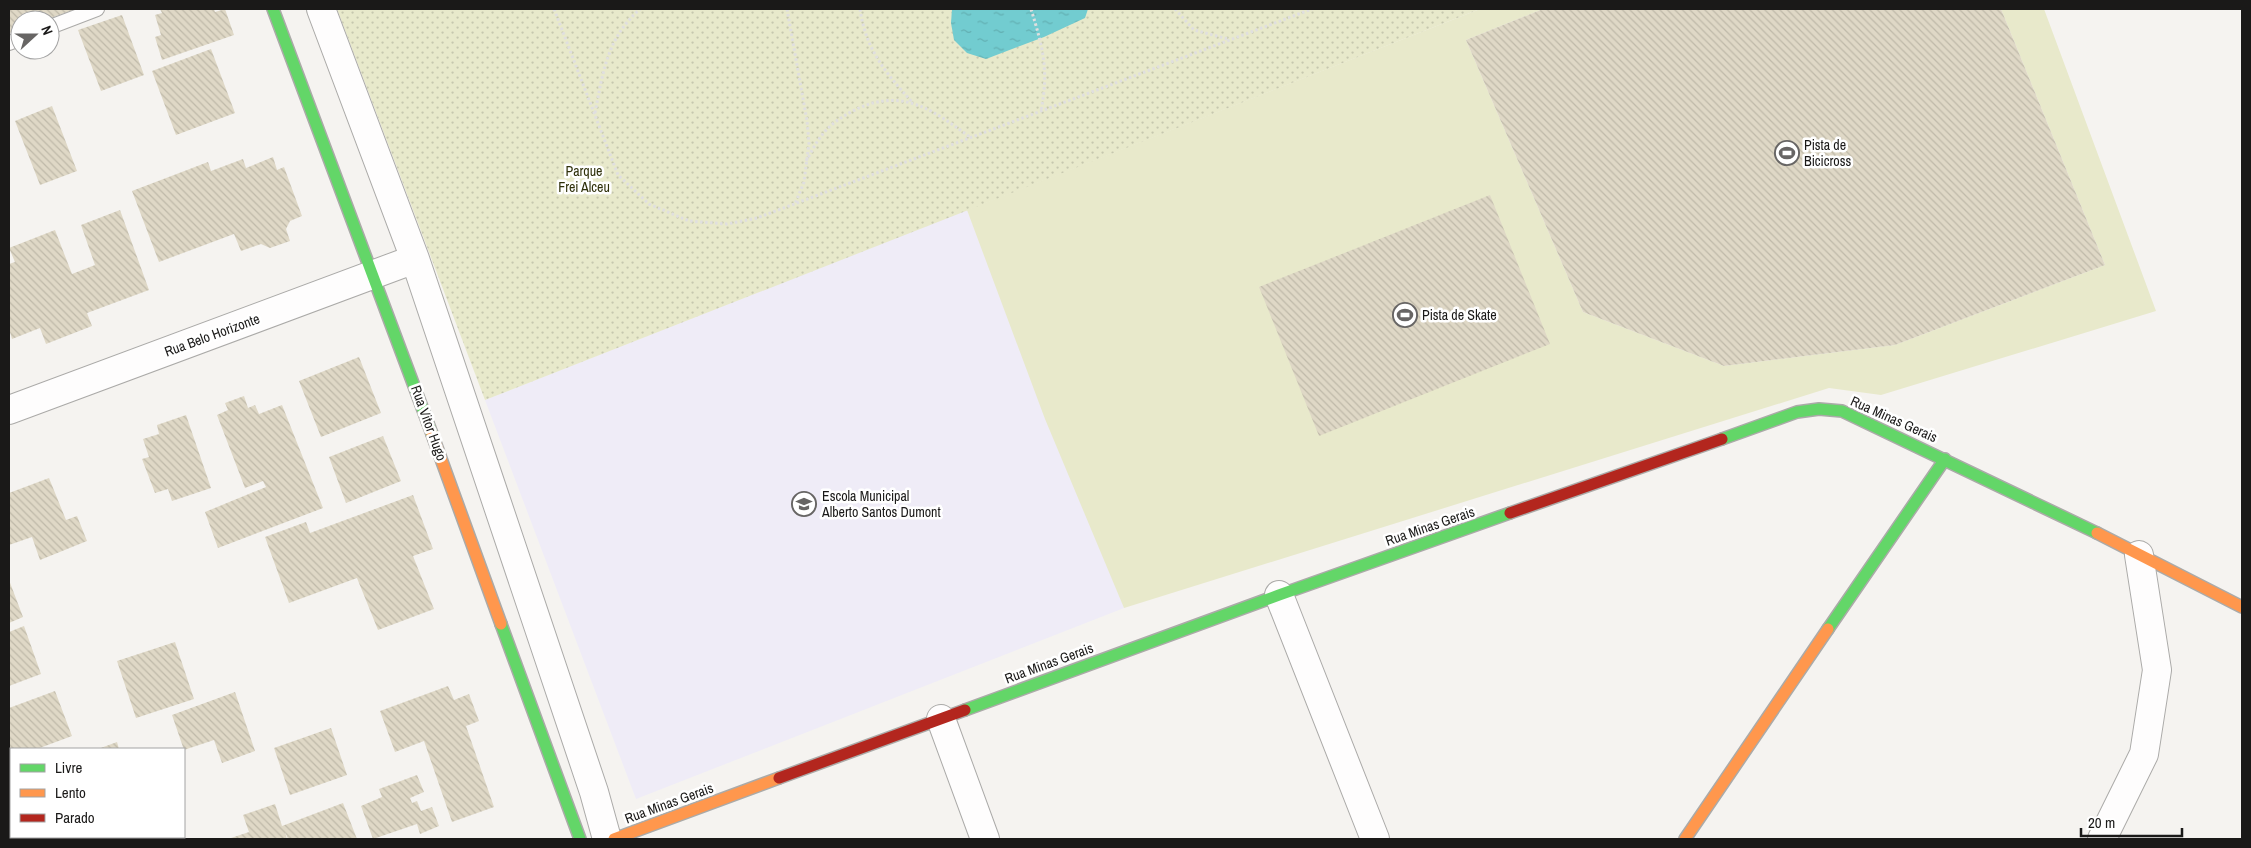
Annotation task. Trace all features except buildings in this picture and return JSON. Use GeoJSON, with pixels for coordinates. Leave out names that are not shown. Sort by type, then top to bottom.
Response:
{"type":"FeatureCollection","features":[{"type":"Feature","properties":{"kind":"street","name":"Rua Vitor Hugo"},"geometry":{"type":"LineString","coordinates":[[273,9],[374,275],[570,806],[580,839]]}},
{"type":"Feature","properties":{"kind":"street"},"geometry":{"type":"LineString","coordinates":[[321,9],[415,259],[594,792],[607,839]]}},
{"type":"Feature","properties":{"kind":"street","name":"Rua Belo Horizonte"},"geometry":{"type":"LineString","coordinates":[[9,410],[415,259]]}},
{"type":"Feature","properties":{"kind":"street","name":"Rua Minas Gerais"},"geometry":{"type":"LineString","coordinates":[[614,839],[1279,595],[1797,412],[1819,409],[1842,411],[2075,521],[2242,607]]}},
{"type":"Feature","properties":{"kind":"street"},"geometry":{"type":"LineString","coordinates":[[1685,839],[1945,459]]}},
{"type":"Feature","properties":{"kind":"street"},"geometry":{"type":"LineString","coordinates":[[2102,839],[2144,754],[2157,670],[2139,555]]}},
{"type":"Feature","properties":{"kind":"street"},"geometry":{"type":"LineString","coordinates":[[1279,595],[1375,839]]}},
{"type":"Feature","properties":{"kind":"street"},"geometry":{"type":"LineString","coordinates":[[941,719],[985,839]]}},
{"type":"Feature","properties":{"kind":"lane"},"geometry":{"type":"LineString","coordinates":[[60,23],[97,9]]}},
{"type":"Feature","properties":{"kind":"path"},"geometry":{"type":"LineString","coordinates":[[554,9],[618,175],[649,204],[689,221],[727,224],[757,218],[1311,9]]}},
{"type":"Feature","properties":{"kind":"path"},"geometry":{"type":"LineString","coordinates":[[594,114],[612,44],[626,22],[640,9]]}},
{"type":"Feature","properties":{"kind":"path"},"geometry":{"type":"LineString","coordinates":[[787,9],[807,121],[809,143],[804,182],[795,204]]}},
{"type":"Feature","properties":{"kind":"path"},"geometry":{"type":"LineString","coordinates":[[860,9],[863,28],[874,55],[913,103]]}},
{"type":"Feature","properties":{"kind":"path"},"geometry":{"type":"LineString","coordinates":[[1031,9],[1044,48],[1045,80],[1041,111]]}},
{"type":"Feature","properties":{"kind":"path"},"geometry":{"type":"LineString","coordinates":[[1175,9],[1194,30],[1230,39]]}},
{"type":"Feature","properties":{"kind":"path"},"geometry":{"type":"LineString","coordinates":[[806,161],[822,135],[838,120],[852,111],[869,104],[893,99],[913,103],[947,120],[971,138]]}},
{"type":"Feature","properties":{"kind":"shaded area","name":"Escola Municipal Alberto Santos Dumont"},"geometry":{"type":"Polygon","coordinates":[[[967,210],[1124,608],[636,799],[485,400],[967,210]]]}},
{"type":"Feature","properties":{"kind":"green space","name":"Parque Frei Alceu"},"geometry":{"type":"Polygon","coordinates":[[[337,9],[1480,9],[485,400],[337,9]]]}},
{"type":"Feature","properties":{"kind":"green space"},"geometry":{"type":"Polygon","coordinates":[[[1480,9],[1543,9],[1466,40],[1583,312],[1724,366],[1895,345],[2105,265],[2001,9],[2044,9],[2156,311],[1881,395],[1829,388],[1124,608],[1045,419],[967,210],[1480,9]]]}},
{"type":"Feature","properties":{"kind":"water"},"geometry":{"type":"Polygon","coordinates":[[[952,9],[1088,9],[1085,18],[1044,37],[986,59],[967,53],[954,40],[951,23],[952,9]]]}},
{"type":"Feature","properties":{"kind":"traffic: fast"},"geometry":{"type":"LineString","coordinates":[[273,9],[432,434]]}},
{"type":"Feature","properties":{"kind":"traffic: fast"},"geometry":{"type":"LineString","coordinates":[[1722,439],[1797,412],[1819,409],[1842,411],[2097,533]]}},
{"type":"Feature","properties":{"kind":"traffic: fast"},"geometry":{"type":"LineString","coordinates":[[1828,629],[1945,459]]}},
{"type":"Feature","properties":{"kind":"traffic: fast"},"geometry":{"type":"LineString","coordinates":[[965,710],[1510,513]]}},
{"type":"Feature","properties":{"kind":"traffic: fast"},"geometry":{"type":"LineString","coordinates":[[501,624],[580,839]]}},
{"type":"Feature","properties":{"kind":"traffic: slow"},"geometry":{"type":"LineString","coordinates":[[432,434],[501,624]]}},
{"type":"Feature","properties":{"kind":"traffic: slow"},"geometry":{"type":"LineString","coordinates":[[2097,533],[2242,607]]}},
{"type":"Feature","properties":{"kind":"traffic: slow"},"geometry":{"type":"LineString","coordinates":[[1685,839],[1828,629]]}},
{"type":"Feature","properties":{"kind":"traffic: slow"},"geometry":{"type":"LineString","coordinates":[[614,839],[779,778]]}},
{"type":"Feature","properties":{"kind":"traffic: jam"},"geometry":{"type":"LineString","coordinates":[[1510,513],[1722,439]]}},
{"type":"Feature","properties":{"kind":"traffic: jam"},"geometry":{"type":"LineString","coordinates":[[779,778],[965,710]]}},
{"type":"Feature","properties":{"kind":"place","name":"Pista de Bicicross"},"geometry":{"type":"Point","coordinates":[1787,153]}},
{"type":"Feature","properties":{"kind":"place","name":"Pista de Skate"},"geometry":{"type":"Point","coordinates":[1405,315]}},
{"type":"Feature","properties":{"kind":"place","name":"Escola Municipal Alberto Santos Dumont"},"geometry":{"type":"Point","coordinates":[804,504]}}]}
